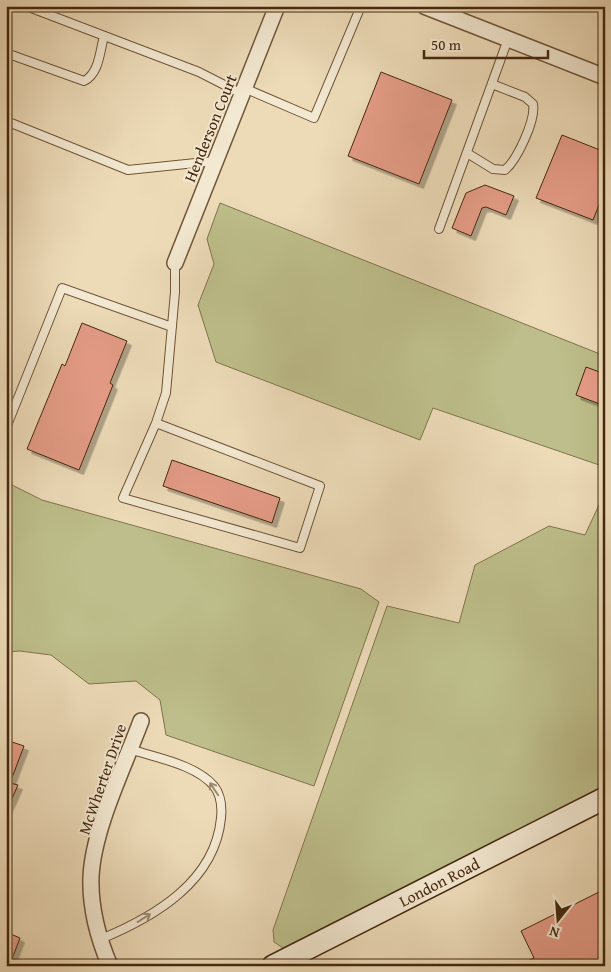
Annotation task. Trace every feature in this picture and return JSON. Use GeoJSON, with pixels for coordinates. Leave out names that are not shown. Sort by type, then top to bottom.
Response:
{"type":"FeatureCollection","features":[{"type":"Feature","properties":{"kind":"street","name":"Henderson Court"},"geometry":{"type":"LineString","coordinates":[[175,263],[277,6]]}},
{"type":"Feature","properties":{"kind":"street"},"geometry":{"type":"LineString","coordinates":[[424,6],[605,78]]}},
{"type":"Feature","properties":{"kind":"street","name":"McWherter Drive"},"geometry":{"type":"LineString","coordinates":[[110,966],[100,939],[92,901],[91,876],[101,826],[141,721]]}},
{"type":"Feature","properties":{"kind":"street","name":"London Road"},"geometry":{"type":"LineString","coordinates":[[273,966],[605,798]]}},
{"type":"Feature","properties":{"kind":"lane"},"geometry":{"type":"LineString","coordinates":[[26,6],[314,118],[362,6]]}},
{"type":"Feature","properties":{"kind":"lane"},"geometry":{"type":"LineString","coordinates":[[6,52],[84,81],[91,78],[96,69],[104,36]]}},
{"type":"Feature","properties":{"kind":"lane"},"geometry":{"type":"LineString","coordinates":[[439,229],[508,39]]}},
{"type":"Feature","properties":{"kind":"lane"},"geometry":{"type":"LineString","coordinates":[[467,153],[494,169],[505,170],[513,164],[535,113],[533,104],[525,97],[492,84]]}},
{"type":"Feature","properties":{"kind":"lane"},"geometry":{"type":"LineString","coordinates":[[6,121],[128,170],[215,161]]}},
{"type":"Feature","properties":{"kind":"lane"},"geometry":{"type":"LineString","coordinates":[[156,423],[320,486],[300,548],[123,498],[156,423],[166,393],[175,263]]}},
{"type":"Feature","properties":{"kind":"lane"},"geometry":{"type":"LineString","coordinates":[[8,423],[62,288],[172,327]]}},
{"type":"Feature","properties":{"kind":"lane"},"geometry":{"type":"LineString","coordinates":[[100,939],[128,927],[178,896],[206,865],[220,831],[222,805],[214,786],[194,772],[130,749]]}},
{"type":"Feature","properties":{"kind":"green space"},"geometry":{"type":"Polygon","coordinates":[[[220,203],[605,356],[605,467],[433,408],[420,440],[216,362],[198,305],[214,264],[207,239],[220,203]]]}},
{"type":"Feature","properties":{"kind":"green space"},"geometry":{"type":"Polygon","coordinates":[[[6,482],[42,500],[361,589],[379,602],[314,786],[166,735],[160,700],[136,681],[89,684],[51,655],[20,651],[6,652],[6,482]]]}},
{"type":"Feature","properties":{"kind":"green space"},"geometry":{"type":"Polygon","coordinates":[[[605,492],[605,786],[283,948],[274,942],[273,930],[387,606],[459,623],[475,565],[549,526],[585,535],[605,492]]]}},
{"type":"Feature","properties":{"kind":"building"},"geometry":{"type":"Polygon","coordinates":[[[381,72],[452,100],[419,184],[348,156],[381,72]]]}},
{"type":"Feature","properties":{"kind":"building"},"geometry":{"type":"Polygon","coordinates":[[[562,135],[605,152],[605,190],[593,220],[536,198],[562,135]]]}},
{"type":"Feature","properties":{"kind":"building"},"geometry":{"type":"Polygon","coordinates":[[[485,185],[514,196],[506,215],[486,207],[482,208],[471,236],[452,228],[466,193],[485,185]]]}},
{"type":"Feature","properties":{"kind":"building"},"geometry":{"type":"Polygon","coordinates":[[[82,323],[127,341],[110,383],[113,385],[79,470],[27,449],[62,364],[65,366],[82,323]]]}},
{"type":"Feature","properties":{"kind":"building"},"geometry":{"type":"Polygon","coordinates":[[[586,367],[605,374],[605,406],[576,395],[586,367]]]}},
{"type":"Feature","properties":{"kind":"building"},"geometry":{"type":"Polygon","coordinates":[[[172,460],[280,498],[272,523],[163,486],[172,460]]]}},
{"type":"Feature","properties":{"kind":"building"},"geometry":{"type":"Polygon","coordinates":[[[6,740],[24,746],[10,783],[18,785],[6,812],[6,740]]]}},
{"type":"Feature","properties":{"kind":"building"},"geometry":{"type":"Polygon","coordinates":[[[605,889],[605,966],[518,966],[534,958],[521,931],[605,889]]]}},
{"type":"Feature","properties":{"kind":"building"},"geometry":{"type":"Polygon","coordinates":[[[6,932],[20,938],[12,959],[6,957],[6,932]]]}}]}
